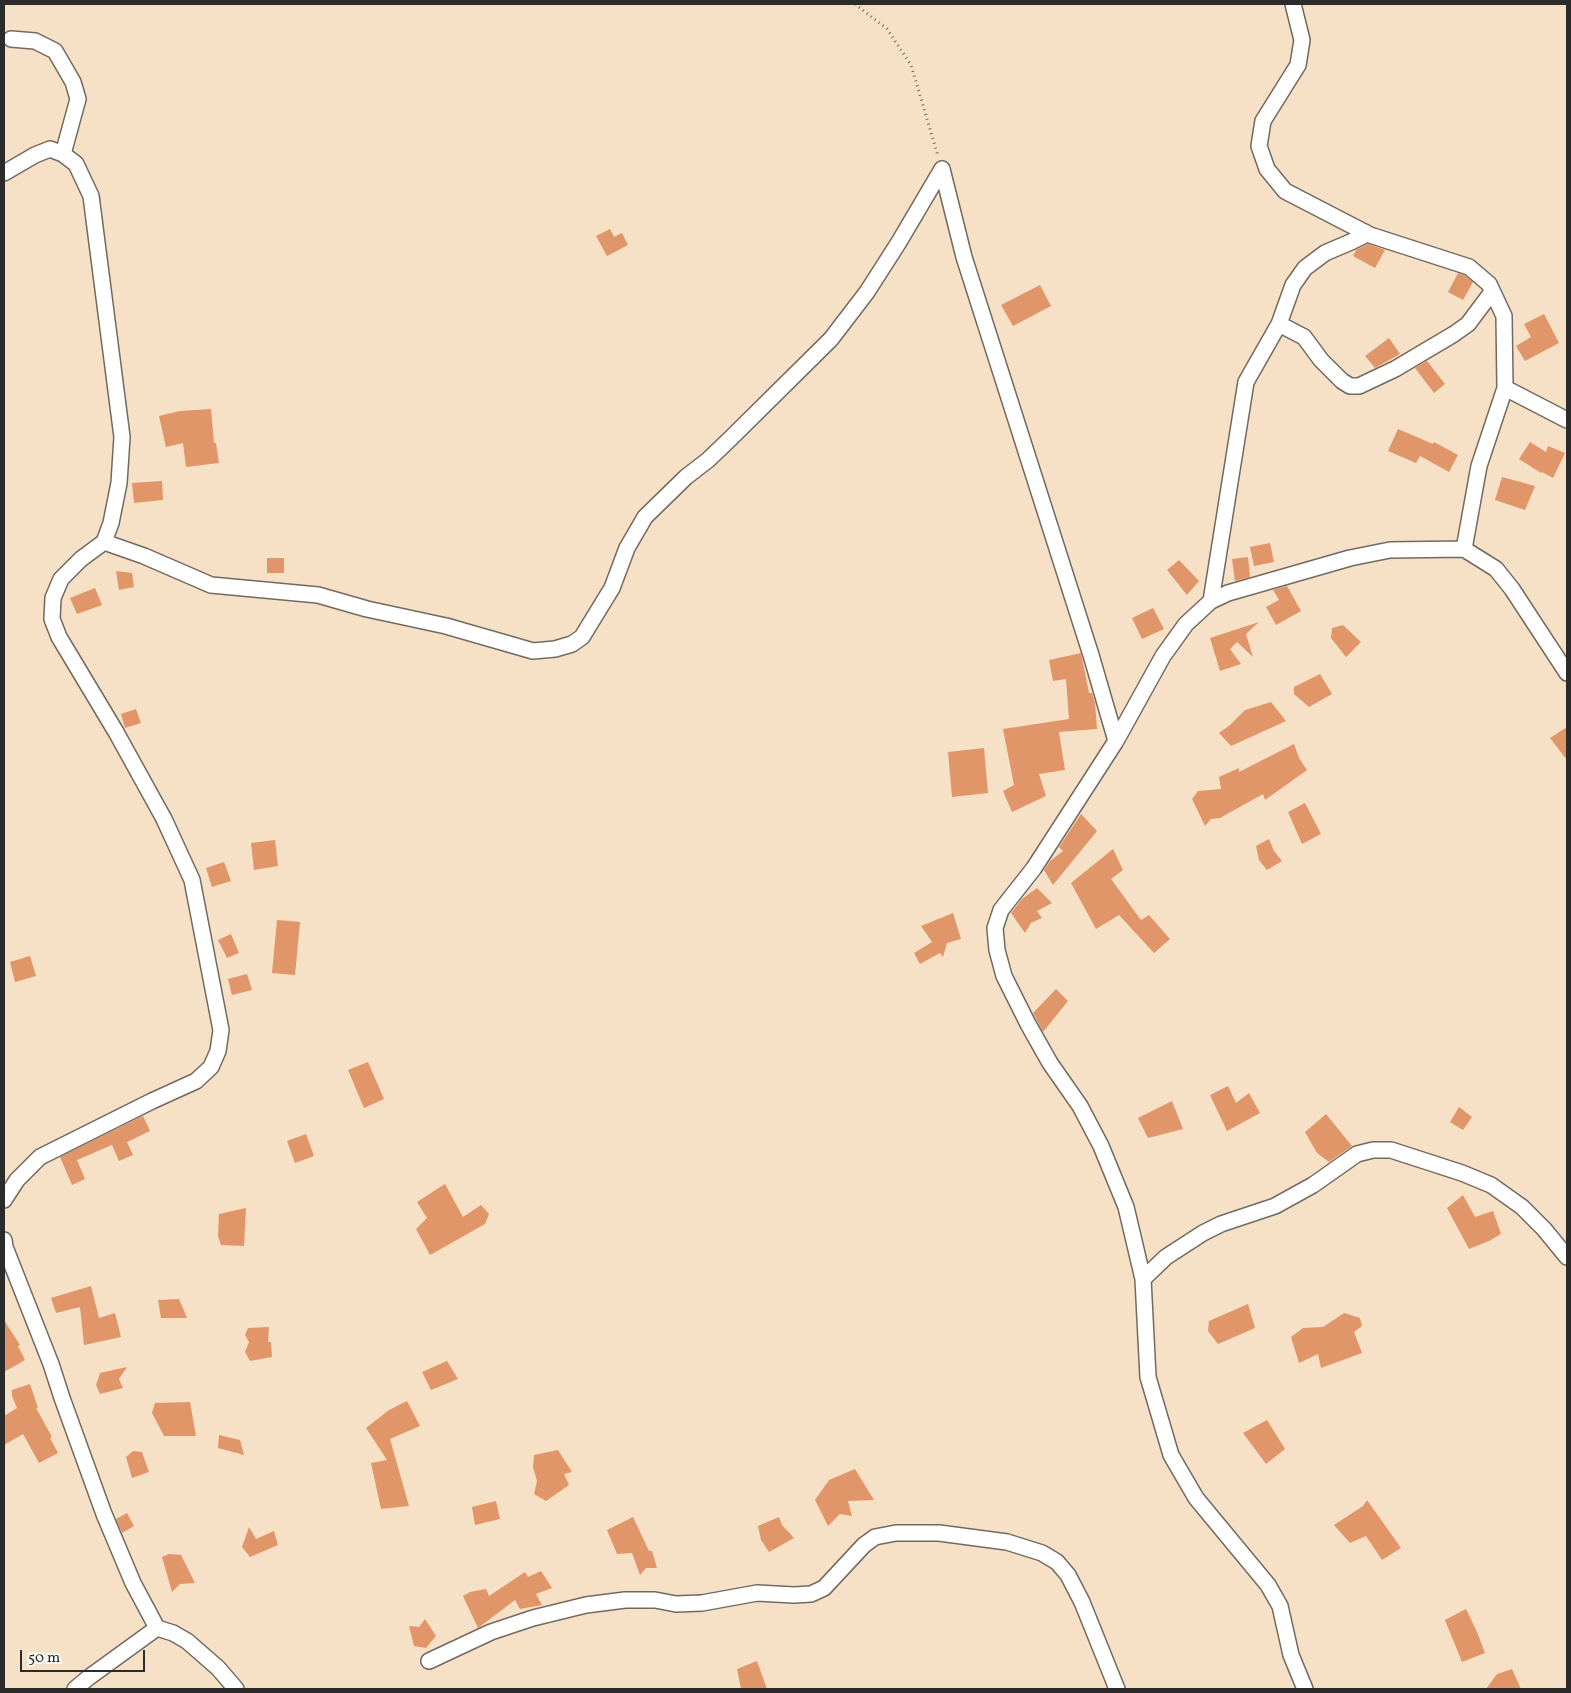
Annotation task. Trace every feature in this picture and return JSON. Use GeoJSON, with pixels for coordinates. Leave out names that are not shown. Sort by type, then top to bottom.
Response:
{"type":"FeatureCollection","features":[{"type":"Feature","properties":{"kind":"street"},"geometry":{"type":"LineString","coordinates":[[1293,4],[1302,40],[1298,65],[1263,121],[1259,146],[1267,169],[1285,191],[1365,232],[1469,267],[1489,284],[1504,316],[1505,388],[1479,466],[1464,549]]}},
{"type":"Feature","properties":{"kind":"street"},"geometry":{"type":"LineString","coordinates":[[11,39],[35,41],[55,51],[73,82],[78,99],[64,154]]}},
{"type":"Feature","properties":{"kind":"street"},"geometry":{"type":"LineString","coordinates":[[4,173],[35,155],[50,149],[64,154],[76,164],[91,196],[122,437],[119,483],[111,523],[104,542],[81,559],[61,579],[53,598],[52,619],[59,637],[116,732],[164,819],[192,880],[221,1030],[218,1051],[211,1067],[196,1082],[152,1101],[40,1158],[17,1180],[4,1200]]}},
{"type":"Feature","properties":{"kind":"street"},"geometry":{"type":"LineString","coordinates":[[104,542],[144,556],[211,585],[318,595],[367,609],[446,626],[533,651],[555,649],[572,644],[582,637],[612,588],[627,548],[645,517],[686,477],[726,444],[831,339],[867,292],[900,242],[942,170]]}},
{"type":"Feature","properties":{"kind":"street"},"geometry":{"type":"LineString","coordinates":[[942,170],[964,257],[1088,646],[1116,741]]}},
{"type":"Feature","properties":{"kind":"street"},"geometry":{"type":"LineString","coordinates":[[1211,602],[1246,382],[1279,324],[1293,285],[1305,268],[1325,253],[1363,236],[1365,232]]}},
{"type":"Feature","properties":{"kind":"street"},"geometry":{"type":"LineString","coordinates":[[1279,324],[1304,337],[1321,360],[1342,381],[1350,386],[1359,386],[1395,369],[1454,334],[1468,324],[1492,292]]}},
{"type":"Feature","properties":{"kind":"street"},"geometry":{"type":"LineString","coordinates":[[1505,388],[1567,420]]}},
{"type":"Feature","properties":{"kind":"street"},"geometry":{"type":"LineString","coordinates":[[1305,1689],[1291,1655],[1280,1606],[1268,1585],[1196,1498],[1171,1455],[1148,1377],[1143,1279],[1126,1206],[1101,1146],[1080,1106],[1050,1064],[1004,976],[997,950],[994,928],[1000,910],[1034,868],[1116,741],[1163,656],[1186,624],[1211,602],[1236,591],[1350,558],[1390,550],[1464,549],[1496,569],[1512,589],[1567,673]]}},
{"type":"Feature","properties":{"kind":"street"},"geometry":{"type":"LineString","coordinates":[[1143,1279],[1166,1257],[1203,1233],[1221,1224],[1275,1206],[1313,1185],[1357,1154],[1373,1150],[1391,1150],[1462,1172],[1491,1185],[1522,1207],[1544,1229],[1567,1257]]}},
{"type":"Feature","properties":{"kind":"street"},"geometry":{"type":"LineString","coordinates":[[4,1240],[5,1247],[51,1364],[104,1514],[133,1583],[156,1628],[173,1633],[187,1641],[218,1668],[236,1689]]}},
{"type":"Feature","properties":{"kind":"street"},"geometry":{"type":"LineString","coordinates":[[429,1661],[491,1632],[533,1618],[586,1605],[625,1600],[655,1600],[676,1604],[702,1603],[757,1593],[794,1596],[811,1594],[824,1588],[864,1545],[876,1536],[896,1533],[939,1533],[1006,1542],[1042,1553],[1057,1562],[1068,1575],[1082,1602],[1117,1689]]}},
{"type":"Feature","properties":{"kind":"street"},"geometry":{"type":"LineString","coordinates":[[75,1689],[156,1628]]}},
{"type":"Feature","properties":{"kind":"path"},"geometry":{"type":"LineString","coordinates":[[855,4],[887,29],[911,65],[942,170]]}},
{"type":"Feature","properties":{"kind":"building"},"geometry":{"type":"Polygon","coordinates":[[[610,229],[614,237],[622,233],[628,245],[607,256],[596,236],[610,229]]]}},
{"type":"Feature","properties":{"kind":"building"},"geometry":{"type":"Polygon","coordinates":[[[1368,244],[1385,250],[1375,268],[1353,256],[1356,250],[1368,244]]]}},
{"type":"Feature","properties":{"kind":"building"},"geometry":{"type":"Polygon","coordinates":[[[1458,273],[1473,282],[1463,300],[1448,292],[1458,273]]]}},
{"type":"Feature","properties":{"kind":"building"},"geometry":{"type":"Polygon","coordinates":[[[1040,285],[1051,306],[1013,326],[1001,305],[1040,285]]]}},
{"type":"Feature","properties":{"kind":"building"},"geometry":{"type":"Polygon","coordinates":[[[1544,314],[1559,343],[1525,361],[1516,346],[1531,337],[1524,324],[1544,314]]]}},
{"type":"Feature","properties":{"kind":"building"},"geometry":{"type":"Polygon","coordinates":[[[1389,338],[1400,354],[1375,368],[1365,356],[1389,338]]]}},
{"type":"Feature","properties":{"kind":"building"},"geometry":{"type":"Polygon","coordinates":[[[1427,361],[1445,384],[1434,393],[1415,368],[1427,361]]]}},
{"type":"Feature","properties":{"kind":"building"},"geometry":{"type":"Polygon","coordinates":[[[211,409],[214,443],[216,443],[219,463],[186,467],[183,443],[166,447],[159,416],[180,411],[211,409]]]}},
{"type":"Feature","properties":{"kind":"building"},"geometry":{"type":"Polygon","coordinates":[[[1398,429],[1433,444],[1434,442],[1458,455],[1449,472],[1420,456],[1416,463],[1388,451],[1398,429]]]}},
{"type":"Feature","properties":{"kind":"building"},"geometry":{"type":"Polygon","coordinates":[[[1530,442],[1546,452],[1548,446],[1565,453],[1553,478],[1519,459],[1530,442]]]}},
{"type":"Feature","properties":{"kind":"building"},"geometry":{"type":"Polygon","coordinates":[[[1502,477],[1535,486],[1525,510],[1495,500],[1502,477]]]}},
{"type":"Feature","properties":{"kind":"building"},"geometry":{"type":"Polygon","coordinates":[[[162,481],[163,500],[134,503],[132,483],[162,481]]]}},
{"type":"Feature","properties":{"kind":"building"},"geometry":{"type":"Polygon","coordinates":[[[1270,543],[1274,562],[1254,566],[1250,547],[1270,543]]]}},
{"type":"Feature","properties":{"kind":"building"},"geometry":{"type":"Polygon","coordinates":[[[1248,557],[1250,577],[1235,581],[1232,559],[1248,557]]]}},
{"type":"Feature","properties":{"kind":"building"},"geometry":{"type":"Polygon","coordinates":[[[267,558],[284,558],[284,573],[267,573],[267,558]]]}},
{"type":"Feature","properties":{"kind":"building"},"geometry":{"type":"Polygon","coordinates":[[[1179,560],[1199,581],[1187,595],[1167,570],[1179,560]]]}},
{"type":"Feature","properties":{"kind":"building"},"geometry":{"type":"Polygon","coordinates":[[[116,571],[132,573],[134,587],[119,590],[116,571]]]}},
{"type":"Feature","properties":{"kind":"building"},"geometry":{"type":"Polygon","coordinates":[[[1287,586],[1301,611],[1276,625],[1266,607],[1279,600],[1273,590],[1287,586]]]}},
{"type":"Feature","properties":{"kind":"building"},"geometry":{"type":"Polygon","coordinates":[[[95,588],[102,605],[77,614],[70,598],[95,588]]]}},
{"type":"Feature","properties":{"kind":"building"},"geometry":{"type":"Polygon","coordinates":[[[1153,608],[1164,629],[1142,639],[1132,618],[1153,608]]]}},
{"type":"Feature","properties":{"kind":"building"},"geometry":{"type":"Polygon","coordinates":[[[1259,622],[1246,634],[1253,657],[1237,642],[1230,649],[1241,664],[1220,671],[1210,638],[1259,622]]]}},
{"type":"Feature","properties":{"kind":"building"},"geometry":{"type":"Polygon","coordinates":[[[1343,625],[1361,642],[1346,657],[1331,638],[1332,628],[1343,625]]]}},
{"type":"Feature","properties":{"kind":"building"},"geometry":{"type":"Polygon","coordinates":[[[1081,653],[1089,693],[1092,693],[1095,703],[1097,729],[1059,732],[1065,770],[1039,774],[1046,796],[1012,812],[1003,791],[1014,785],[1003,729],[1069,719],[1066,679],[1053,681],[1049,660],[1081,653]]]}},
{"type":"Feature","properties":{"kind":"building"},"geometry":{"type":"Polygon","coordinates":[[[1320,674],[1332,694],[1309,707],[1294,694],[1294,687],[1320,674]]]}},
{"type":"Feature","properties":{"kind":"building"},"geometry":{"type":"Polygon","coordinates":[[[1271,702],[1286,721],[1231,746],[1219,733],[1245,710],[1271,702]]]}},
{"type":"Feature","properties":{"kind":"building"},"geometry":{"type":"Polygon","coordinates":[[[136,709],[141,723],[125,728],[121,714],[136,709]]]}},
{"type":"Feature","properties":{"kind":"building"},"geometry":{"type":"Polygon","coordinates":[[[1567,727],[1567,760],[1550,738],[1567,727]]]}},
{"type":"Feature","properties":{"kind":"building"},"geometry":{"type":"Polygon","coordinates":[[[1294,744],[1299,758],[1307,770],[1265,800],[1263,794],[1220,818],[1211,819],[1205,826],[1192,799],[1198,791],[1221,789],[1219,777],[1239,768],[1239,772],[1294,744]]]}},
{"type":"Feature","properties":{"kind":"building"},"geometry":{"type":"Polygon","coordinates":[[[984,748],[988,793],[952,797],[948,752],[984,748]]]}},
{"type":"Feature","properties":{"kind":"building"},"geometry":{"type":"Polygon","coordinates":[[[1305,803],[1321,834],[1302,844],[1288,812],[1305,803]]]}},
{"type":"Feature","properties":{"kind":"building"},"geometry":{"type":"Polygon","coordinates":[[[1081,814],[1097,831],[1053,885],[1044,870],[1050,861],[1063,851],[1059,847],[1081,814]]]}},
{"type":"Feature","properties":{"kind":"building"},"geometry":{"type":"Polygon","coordinates":[[[1269,839],[1274,851],[1282,861],[1267,870],[1259,860],[1256,846],[1269,839]]]}},
{"type":"Feature","properties":{"kind":"building"},"geometry":{"type":"Polygon","coordinates":[[[275,840],[278,866],[254,870],[251,843],[275,840]]]}},
{"type":"Feature","properties":{"kind":"building"},"geometry":{"type":"Polygon","coordinates":[[[1113,849],[1123,870],[1111,879],[1141,920],[1149,915],[1170,939],[1154,953],[1119,915],[1096,929],[1071,883],[1113,849]]]}},
{"type":"Feature","properties":{"kind":"building"},"geometry":{"type":"Polygon","coordinates":[[[224,862],[231,881],[212,887],[206,868],[224,862]]]}},
{"type":"Feature","properties":{"kind":"building"},"geometry":{"type":"Polygon","coordinates":[[[1037,888],[1052,903],[1037,911],[1042,918],[1031,923],[1025,933],[1011,913],[1022,899],[1037,888]]]}},
{"type":"Feature","properties":{"kind":"building"},"geometry":{"type":"Polygon","coordinates":[[[953,913],[961,939],[947,943],[943,957],[940,953],[920,964],[914,953],[932,942],[921,926],[953,913]]]}},
{"type":"Feature","properties":{"kind":"building"},"geometry":{"type":"Polygon","coordinates":[[[277,920],[300,922],[295,975],[272,973],[277,920]]]}},
{"type":"Feature","properties":{"kind":"building"},"geometry":{"type":"Polygon","coordinates":[[[231,934],[239,953],[227,958],[218,940],[231,934]]]}},
{"type":"Feature","properties":{"kind":"building"},"geometry":{"type":"Polygon","coordinates":[[[30,956],[36,976],[15,982],[10,962],[30,956]]]}},
{"type":"Feature","properties":{"kind":"building"},"geometry":{"type":"Polygon","coordinates":[[[247,974],[252,990],[232,995],[228,979],[247,974]]]}},
{"type":"Feature","properties":{"kind":"building"},"geometry":{"type":"Polygon","coordinates":[[[1056,989],[1068,1001],[1043,1032],[1033,1013],[1056,989]]]}},
{"type":"Feature","properties":{"kind":"building"},"geometry":{"type":"Polygon","coordinates":[[[368,1062],[384,1099],[364,1108],[348,1070],[368,1062]]]}},
{"type":"Feature","properties":{"kind":"building"},"geometry":{"type":"Polygon","coordinates":[[[1228,1086],[1236,1103],[1249,1093],[1260,1113],[1227,1131],[1210,1095],[1228,1086]]]}},
{"type":"Feature","properties":{"kind":"building"},"geometry":{"type":"Polygon","coordinates":[[[1172,1101],[1183,1129],[1148,1138],[1138,1118],[1172,1101]]]}},
{"type":"Feature","properties":{"kind":"building"},"geometry":{"type":"Polygon","coordinates":[[[1459,1107],[1472,1117],[1463,1130],[1450,1122],[1459,1107]]]}},
{"type":"Feature","properties":{"kind":"building"},"geometry":{"type":"Polygon","coordinates":[[[1326,1114],[1352,1146],[1329,1162],[1317,1153],[1305,1132],[1326,1114]]]}},
{"type":"Feature","properties":{"kind":"building"},"geometry":{"type":"Polygon","coordinates":[[[143,1116],[150,1131],[127,1142],[133,1155],[119,1161],[112,1145],[77,1160],[85,1179],[72,1185],[60,1157],[143,1116]]]}},
{"type":"Feature","properties":{"kind":"building"},"geometry":{"type":"Polygon","coordinates":[[[306,1134],[314,1156],[295,1163],[287,1141],[306,1134]]]}},
{"type":"Feature","properties":{"kind":"building"},"geometry":{"type":"Polygon","coordinates":[[[445,1184],[463,1217],[481,1205],[489,1214],[485,1224],[430,1255],[416,1229],[427,1218],[417,1202],[445,1184]]]}},
{"type":"Feature","properties":{"kind":"building"},"geometry":{"type":"Polygon","coordinates":[[[1463,1195],[1475,1217],[1493,1211],[1501,1234],[1469,1249],[1447,1208],[1463,1195]]]}},
{"type":"Feature","properties":{"kind":"building"},"geometry":{"type":"Polygon","coordinates":[[[246,1208],[244,1246],[221,1245],[218,1236],[219,1214],[246,1208]]]}},
{"type":"Feature","properties":{"kind":"building"},"geometry":{"type":"Polygon","coordinates":[[[91,1286],[99,1318],[115,1313],[121,1337],[84,1345],[80,1307],[56,1313],[51,1298],[91,1286]]]}},
{"type":"Feature","properties":{"kind":"building"},"geometry":{"type":"Polygon","coordinates":[[[179,1299],[187,1318],[161,1318],[158,1300],[179,1299]]]}},
{"type":"Feature","properties":{"kind":"building"},"geometry":{"type":"Polygon","coordinates":[[[1248,1304],[1255,1328],[1218,1344],[1208,1331],[1209,1321],[1248,1304]]]}},
{"type":"Feature","properties":{"kind":"building"},"geometry":{"type":"Polygon","coordinates":[[[1344,1313],[1360,1318],[1362,1326],[1354,1332],[1362,1353],[1321,1368],[1318,1354],[1299,1363],[1291,1337],[1303,1328],[1323,1327],[1344,1313]]]}},
{"type":"Feature","properties":{"kind":"building"},"geometry":{"type":"Polygon","coordinates":[[[4,1320],[20,1345],[18,1346],[25,1360],[4,1372],[4,1320]]]}},
{"type":"Feature","properties":{"kind":"building"},"geometry":{"type":"Polygon","coordinates":[[[269,1327],[268,1342],[271,1342],[272,1357],[250,1361],[245,1352],[249,1342],[245,1335],[248,1328],[269,1327]]]}},
{"type":"Feature","properties":{"kind":"building"},"geometry":{"type":"Polygon","coordinates":[[[447,1361],[458,1379],[431,1390],[422,1372],[447,1361]]]}},
{"type":"Feature","properties":{"kind":"building"},"geometry":{"type":"Polygon","coordinates":[[[127,1367],[119,1379],[123,1388],[100,1394],[96,1385],[100,1373],[127,1367]]]}},
{"type":"Feature","properties":{"kind":"building"},"geometry":{"type":"Polygon","coordinates":[[[30,1384],[38,1408],[36,1408],[52,1437],[50,1438],[58,1453],[39,1463],[23,1434],[4,1445],[4,1416],[17,1408],[12,1396],[12,1390],[30,1384]]]}},
{"type":"Feature","properties":{"kind":"building"},"geometry":{"type":"Polygon","coordinates":[[[407,1401],[420,1426],[390,1439],[409,1506],[381,1509],[371,1463],[387,1460],[366,1428],[389,1410],[407,1401]]]}},
{"type":"Feature","properties":{"kind":"building"},"geometry":{"type":"Polygon","coordinates":[[[190,1402],[196,1436],[164,1436],[152,1413],[155,1403],[190,1402]]]}},
{"type":"Feature","properties":{"kind":"building"},"geometry":{"type":"Polygon","coordinates":[[[1267,1420],[1285,1449],[1266,1464],[1243,1433],[1267,1420]]]}},
{"type":"Feature","properties":{"kind":"building"},"geometry":{"type":"Polygon","coordinates":[[[219,1435],[240,1440],[244,1455],[218,1448],[219,1435]]]}},
{"type":"Feature","properties":{"kind":"building"},"geometry":{"type":"Polygon","coordinates":[[[558,1450],[572,1472],[564,1474],[569,1485],[546,1501],[534,1494],[537,1481],[533,1467],[534,1455],[558,1450]]]}},
{"type":"Feature","properties":{"kind":"building"},"geometry":{"type":"Polygon","coordinates":[[[133,1451],[142,1452],[149,1472],[132,1478],[126,1457],[133,1451]]]}},
{"type":"Feature","properties":{"kind":"building"},"geometry":{"type":"Polygon","coordinates":[[[855,1469],[874,1500],[848,1501],[852,1516],[840,1514],[828,1526],[815,1500],[829,1480],[855,1469]]]}},
{"type":"Feature","properties":{"kind":"building"},"geometry":{"type":"Polygon","coordinates":[[[1367,1500],[1401,1548],[1382,1560],[1366,1536],[1350,1543],[1334,1525],[1363,1506],[1367,1500]]]}},
{"type":"Feature","properties":{"kind":"building"},"geometry":{"type":"Polygon","coordinates":[[[496,1501],[500,1519],[475,1525],[472,1507],[496,1501]]]}},
{"type":"Feature","properties":{"kind":"building"},"geometry":{"type":"Polygon","coordinates":[[[127,1513],[134,1526],[122,1533],[116,1519],[127,1513]]]}},
{"type":"Feature","properties":{"kind":"building"},"geometry":{"type":"Polygon","coordinates":[[[633,1517],[649,1551],[652,1551],[657,1568],[646,1568],[640,1575],[632,1553],[617,1554],[607,1530],[633,1517]]]}},
{"type":"Feature","properties":{"kind":"building"},"geometry":{"type":"Polygon","coordinates":[[[779,1517],[782,1525],[794,1538],[769,1552],[761,1540],[758,1526],[779,1517]]]}},
{"type":"Feature","properties":{"kind":"building"},"geometry":{"type":"Polygon","coordinates":[[[249,1527],[256,1539],[274,1531],[278,1545],[250,1557],[242,1547],[249,1527]]]}},
{"type":"Feature","properties":{"kind":"building"},"geometry":{"type":"Polygon","coordinates":[[[169,1554],[181,1555],[195,1583],[180,1584],[172,1592],[162,1557],[169,1554]]]}},
{"type":"Feature","properties":{"kind":"building"},"geometry":{"type":"Polygon","coordinates":[[[541,1571],[552,1588],[536,1594],[542,1605],[520,1609],[515,1600],[478,1628],[463,1596],[470,1592],[486,1589],[489,1596],[525,1572],[528,1577],[541,1571]]]}},
{"type":"Feature","properties":{"kind":"building"},"geometry":{"type":"Polygon","coordinates":[[[1466,1609],[1485,1653],[1462,1662],[1445,1620],[1466,1609]]]}},
{"type":"Feature","properties":{"kind":"building"},"geometry":{"type":"Polygon","coordinates":[[[425,1619],[436,1636],[426,1648],[414,1646],[409,1626],[419,1627],[425,1619]]]}},
{"type":"Feature","properties":{"kind":"building"},"geometry":{"type":"Polygon","coordinates":[[[757,1661],[767,1689],[741,1689],[737,1669],[757,1661]]]}},
{"type":"Feature","properties":{"kind":"building"},"geometry":{"type":"Polygon","coordinates":[[[1512,1669],[1521,1689],[1486,1689],[1497,1674],[1512,1669]]]}}]}
